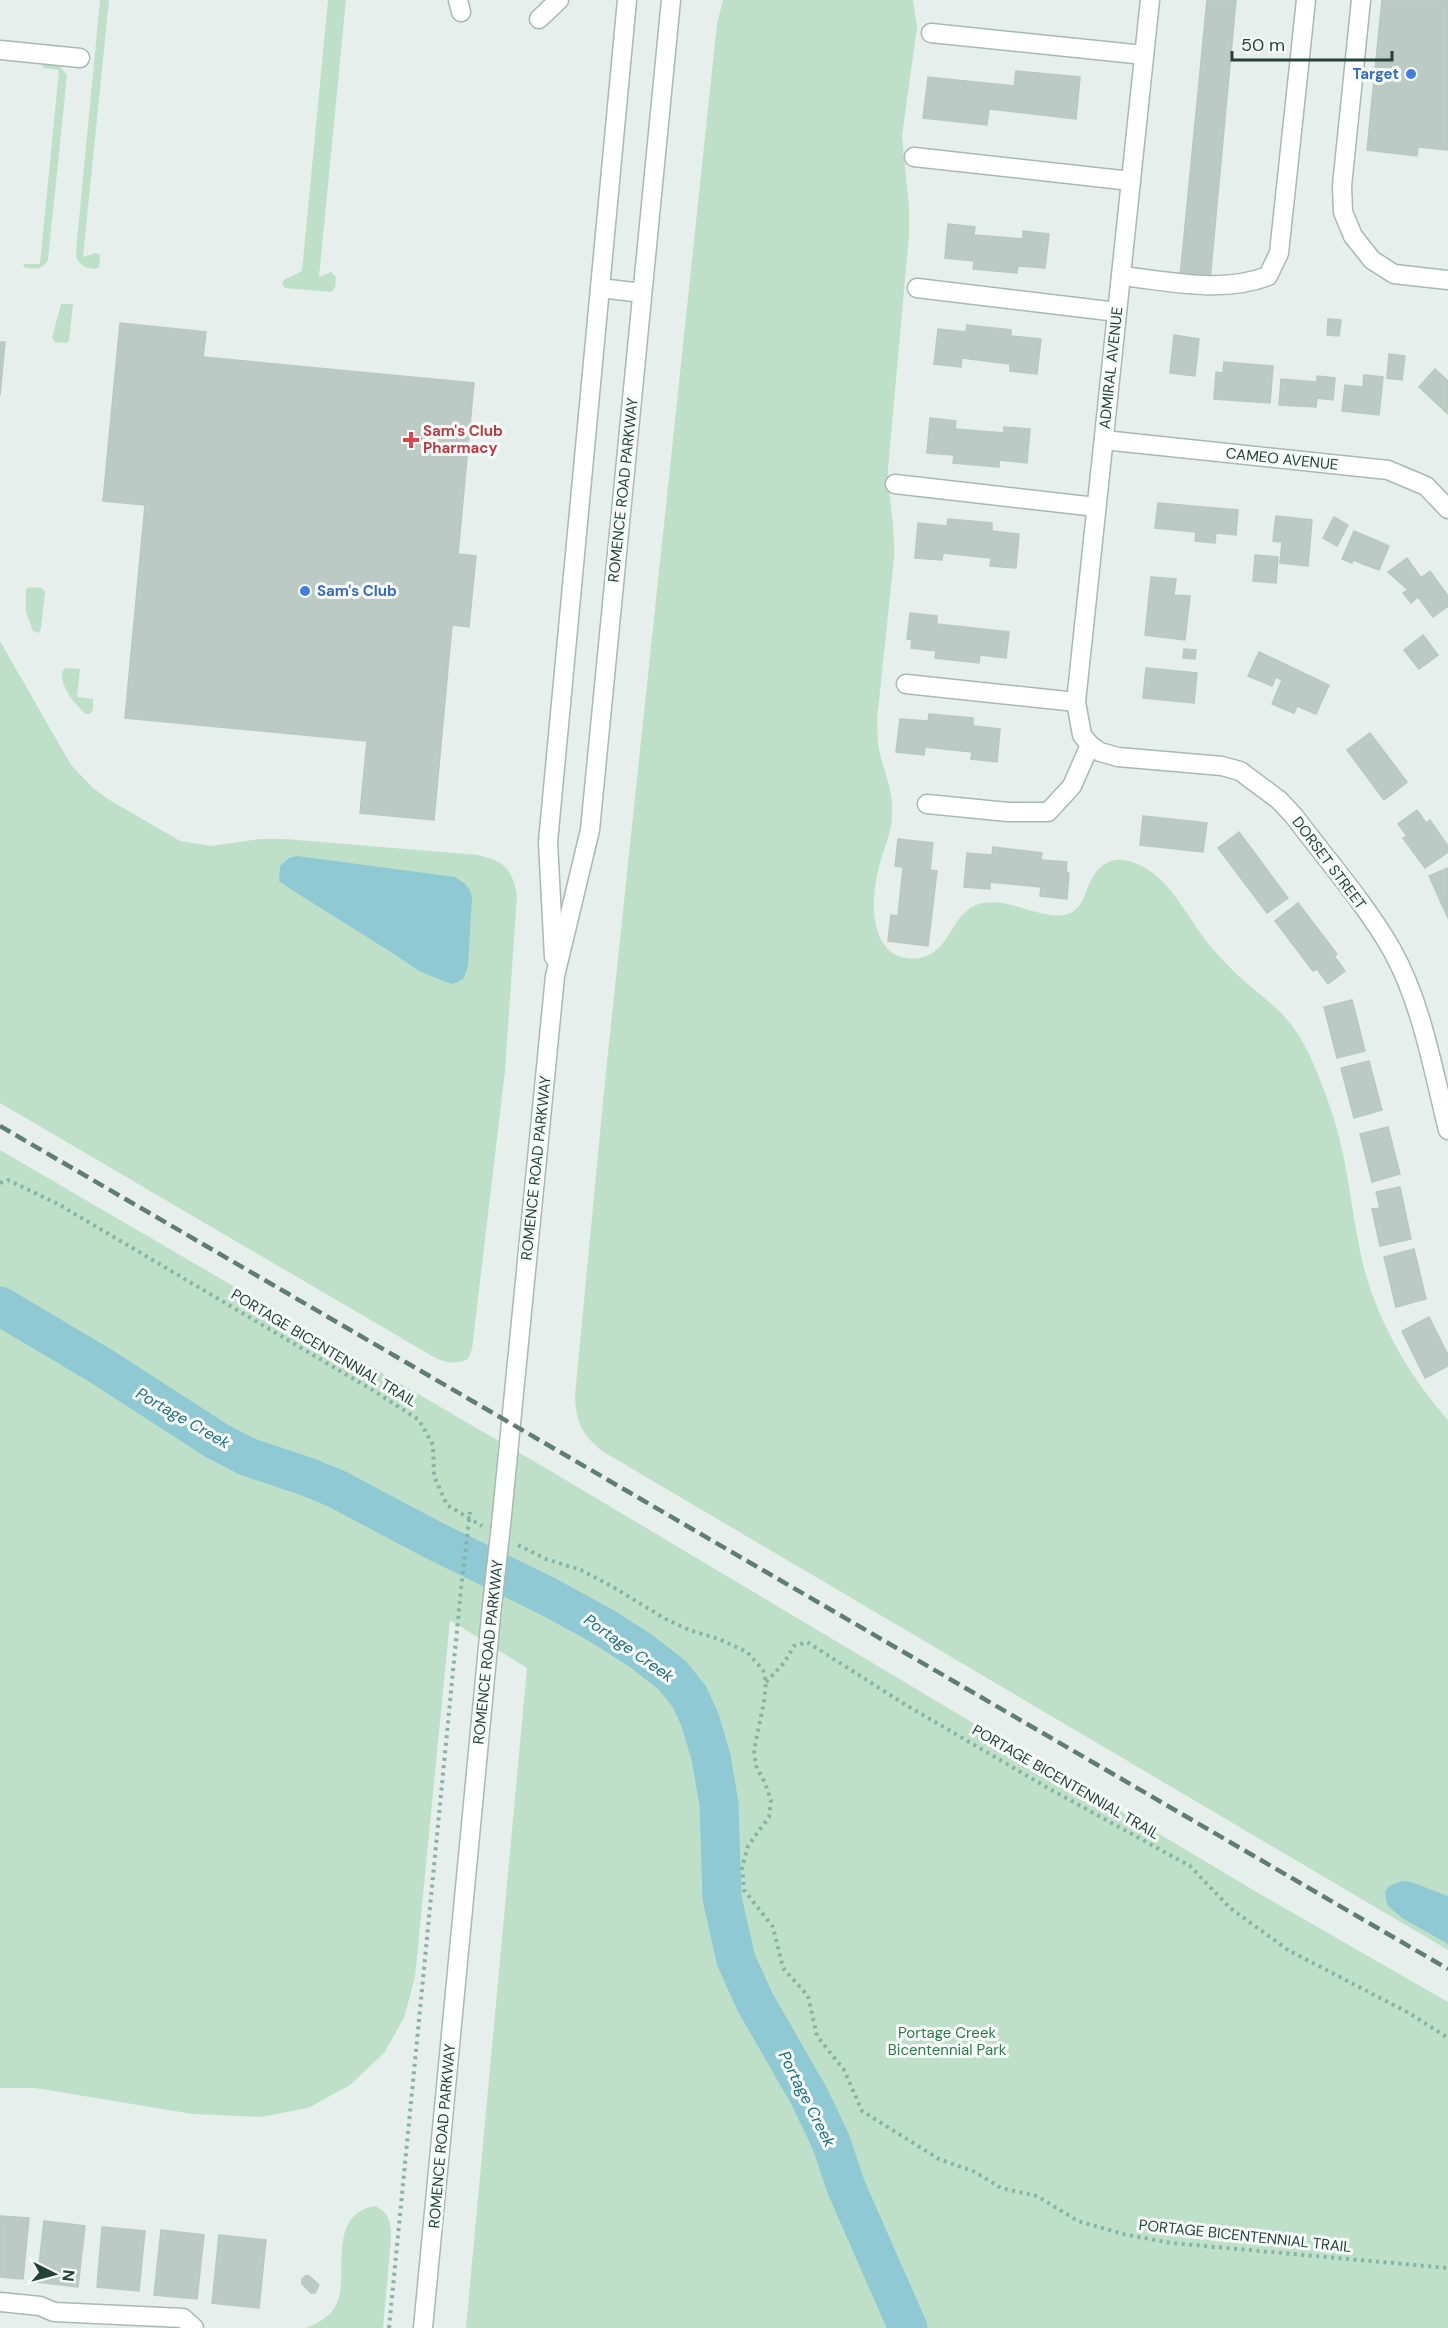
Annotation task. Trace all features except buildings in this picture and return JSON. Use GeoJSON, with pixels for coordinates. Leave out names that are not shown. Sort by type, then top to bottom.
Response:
{"type":"FeatureCollection","features":[{"type":"Feature","properties":{"kind":"street"},"geometry":{"type":"LineString","coordinates":[[539,19],[559,0]]}},
{"type":"Feature","properties":{"kind":"street","name":"ROMENCE ROAD PARKWAY"},"geometry":{"type":"LineString","coordinates":[[555,976],[548,842],[627,0]]}},
{"type":"Feature","properties":{"kind":"street","name":"ROMENCE ROAD PARKWAY"},"geometry":{"type":"LineString","coordinates":[[423,2328],[492,1605],[492,1526],[555,976],[590,830],[671,0]]}},
{"type":"Feature","properties":{"kind":"street","name":"ADMIRAL AVENUE"},"geometry":{"type":"LineString","coordinates":[[1086,740],[1076,702],[1150,0]]}},
{"type":"Feature","properties":{"kind":"street"},"geometry":{"type":"LineString","coordinates":[[1121,276],[1213,285],[1250,283],[1268,276],[1279,253],[1306,0]]}},
{"type":"Feature","properties":{"kind":"street"},"geometry":{"type":"LineString","coordinates":[[1360,0],[1342,186],[1343,212],[1353,236],[1372,260],[1394,274],[1448,280]]}},
{"type":"Feature","properties":{"kind":"street"},"geometry":{"type":"LineString","coordinates":[[931,33],[1144,55]]}},
{"type":"Feature","properties":{"kind":"street"},"geometry":{"type":"LineString","coordinates":[[0,50],[80,58]]}},
{"type":"Feature","properties":{"kind":"street"},"geometry":{"type":"LineString","coordinates":[[914,157],[1131,181]]}},
{"type":"Feature","properties":{"kind":"street"},"geometry":{"type":"LineString","coordinates":[[600,288],[642,293]]}},
{"type":"Feature","properties":{"kind":"street"},"geometry":{"type":"LineString","coordinates":[[917,288],[1117,312]]}},
{"type":"Feature","properties":{"kind":"street","name":"CAMEO AVENUE"},"geometry":{"type":"LineString","coordinates":[[1104,440],[1388,470],[1426,486],[1448,509]]}},
{"type":"Feature","properties":{"kind":"street"},"geometry":{"type":"LineString","coordinates":[[895,483],[1096,507]]}},
{"type":"Feature","properties":{"kind":"street"},"geometry":{"type":"LineString","coordinates":[[906,684],[1076,702]]}},
{"type":"Feature","properties":{"kind":"street"},"geometry":{"type":"LineString","coordinates":[[927,804],[1008,812],[1048,812],[1072,786],[1086,740]]}},
{"type":"Feature","properties":{"kind":"street","name":"DORSET STREET"},"geometry":{"type":"LineString","coordinates":[[1086,740],[1100,752],[1118,757],[1222,766],[1240,771],[1280,800],[1379,929],[1392,952],[1416,1009],[1448,1130]]}},
{"type":"Feature","properties":{"kind":"street"},"geometry":{"type":"LineString","coordinates":[[0,2302],[40,2306],[54,2312],[183,2318],[194,2328]]}},
{"type":"Feature","properties":{"kind":"street"},"geometry":{"type":"LineString","coordinates":[[54,2312],[68,2328]]}},
{"type":"Feature","properties":{"kind":"path","name":"PORTAGE BICENTENNIAL TRAIL"},"geometry":{"type":"LineString","coordinates":[[0,1184],[8,1180],[58,1204],[375,1391],[419,1420],[433,1445],[434,1476],[447,1505],[461,1516],[492,1526]]}},
{"type":"Feature","properties":{"kind":"path"},"geometry":{"type":"LineString","coordinates":[[389,2328],[470,1512]]}},
{"type":"Feature","properties":{"kind":"path"},"geometry":{"type":"LineString","coordinates":[[514,1543],[546,1559],[581,1570],[680,1626],[719,1639],[747,1652],[763,1670],[766,1682]]}},
{"type":"Feature","properties":{"kind":"path","name":"PORTAGE BICENTENNIAL TRAIL"},"geometry":{"type":"LineString","coordinates":[[1448,2038],[1409,2013],[1288,1950],[1230,1908],[1190,1866],[1048,1788],[906,1705],[807,1642],[794,1646],[784,1663],[766,1682],[754,1750],[756,1766],[771,1800],[768,1817],[758,1835],[748,1846],[742,1867],[744,1890],[773,1927],[783,1968],[808,1996],[817,2036],[844,2070],[862,2111],[939,2159],[975,2172],[1001,2188],[1038,2196],[1078,2221],[1123,2234],[1171,2243],[1448,2268]]}},
{"type":"Feature","properties":{"kind":"green space"},"geometry":{"type":"Polygon","coordinates":[[[100,0],[109,0],[83,257],[96,253],[100,255],[99,267],[96,269],[82,264],[77,259],[76,251],[100,0]]]}},
{"type":"Feature","properties":{"kind":"green space"},"geometry":{"type":"Polygon","coordinates":[[[328,0],[346,0],[319,277],[331,272],[336,277],[335,288],[331,292],[285,288],[282,284],[284,280],[302,271],[328,0]]]}},
{"type":"Feature","properties":{"kind":"green space"},"geometry":{"type":"Polygon","coordinates":[[[723,0],[913,0],[917,27],[902,136],[909,208],[909,235],[888,469],[894,558],[877,720],[878,744],[890,788],[892,806],[891,829],[879,867],[874,896],[874,916],[883,943],[894,954],[903,958],[919,958],[929,955],[944,942],[966,911],[986,903],[1013,905],[1039,913],[1064,915],[1074,911],[1080,905],[1098,870],[1114,860],[1133,862],[1160,879],[1211,947],[1239,976],[1285,1017],[1306,1047],[1337,1129],[1360,1252],[1370,1289],[1397,1349],[1421,1386],[1448,1420],[1448,1950],[602,1451],[584,1433],[578,1420],[575,1395],[605,1081],[717,24],[723,0]]]}},
{"type":"Feature","properties":{"kind":"green space"},"geometry":{"type":"Polygon","coordinates":[[[44,63],[59,65],[67,75],[48,260],[36,269],[25,268],[23,264],[40,264],[59,70],[44,68],[42,66],[44,63]]]}},
{"type":"Feature","properties":{"kind":"green space"},"geometry":{"type":"Polygon","coordinates":[[[61,304],[73,304],[67,343],[55,342],[52,338],[61,304]]]}},
{"type":"Feature","properties":{"kind":"green space"},"geometry":{"type":"Polygon","coordinates":[[[42,588],[45,592],[39,633],[33,631],[26,612],[26,589],[42,588]]]}},
{"type":"Feature","properties":{"kind":"green space"},"geometry":{"type":"Polygon","coordinates":[[[0,641],[71,765],[93,788],[108,799],[180,841],[211,846],[259,839],[285,839],[478,855],[500,863],[509,872],[517,895],[505,1071],[472,1349],[468,1359],[450,1362],[432,1356],[0,1103],[0,641]]]}},
{"type":"Feature","properties":{"kind":"green space"},"geometry":{"type":"Polygon","coordinates":[[[65,668],[80,669],[77,697],[93,699],[93,710],[90,714],[82,710],[66,689],[62,677],[65,668]]]}},
{"type":"Feature","properties":{"kind":"green space","name":"Portage Creek Bicentennial Park"},"geometry":{"type":"Polygon","coordinates":[[[0,1150],[559,1476],[1265,1897],[1448,2002],[1448,2328],[466,2328],[527,1668],[450,1620],[415,1977],[404,2018],[384,2053],[350,2085],[308,2108],[260,2117],[193,2114],[35,2088],[0,2088],[0,1150]]]}},
{"type":"Feature","properties":{"kind":"green space"},"geometry":{"type":"Polygon","coordinates":[[[375,2206],[387,2216],[391,2228],[383,2328],[306,2328],[321,2321],[333,2310],[339,2298],[344,2236],[349,2223],[359,2212],[375,2206]]]}},
{"type":"Feature","properties":{"kind":"water"},"geometry":{"type":"Polygon","coordinates":[[[297,856],[455,877],[461,881],[468,887],[472,897],[468,966],[464,978],[451,984],[419,971],[279,881],[280,866],[289,858],[297,856]]]}},
{"type":"Feature","properties":{"kind":"water"},"geometry":{"type":"Polygon","coordinates":[[[1402,1881],[1411,1882],[1448,1896],[1448,1944],[1402,1918],[1387,1905],[1385,1892],[1389,1886],[1402,1881]]]}},
{"type":"Feature","properties":{"kind":"waterway","name":"Portage Creek"},"geometry":{"type":"LineString","coordinates":[[0,1306],[101,1366],[217,1441],[248,1457],[337,1489],[435,1541],[549,1597],[602,1626],[641,1651],[672,1675],[689,1696],[700,1720],[711,1757],[719,1804],[722,1898],[736,1960],[755,2002],[809,2096],[831,2142],[846,2187],[908,2328]]}},
{"type":"Feature","properties":{"kind":"railway"},"geometry":{"type":"LineString","coordinates":[[0,1126],[1448,1969]]}},
{"type":"Feature","properties":{"kind":"place","name":"Target"},"geometry":{"type":"Point","coordinates":[1411,74]}},
{"type":"Feature","properties":{"kind":"place","name":"Sam's Club Pharmacy"},"geometry":{"type":"Point","coordinates":[411,440]}},
{"type":"Feature","properties":{"kind":"place","name":"Sam's Club"},"geometry":{"type":"Point","coordinates":[305,591]}}]}
